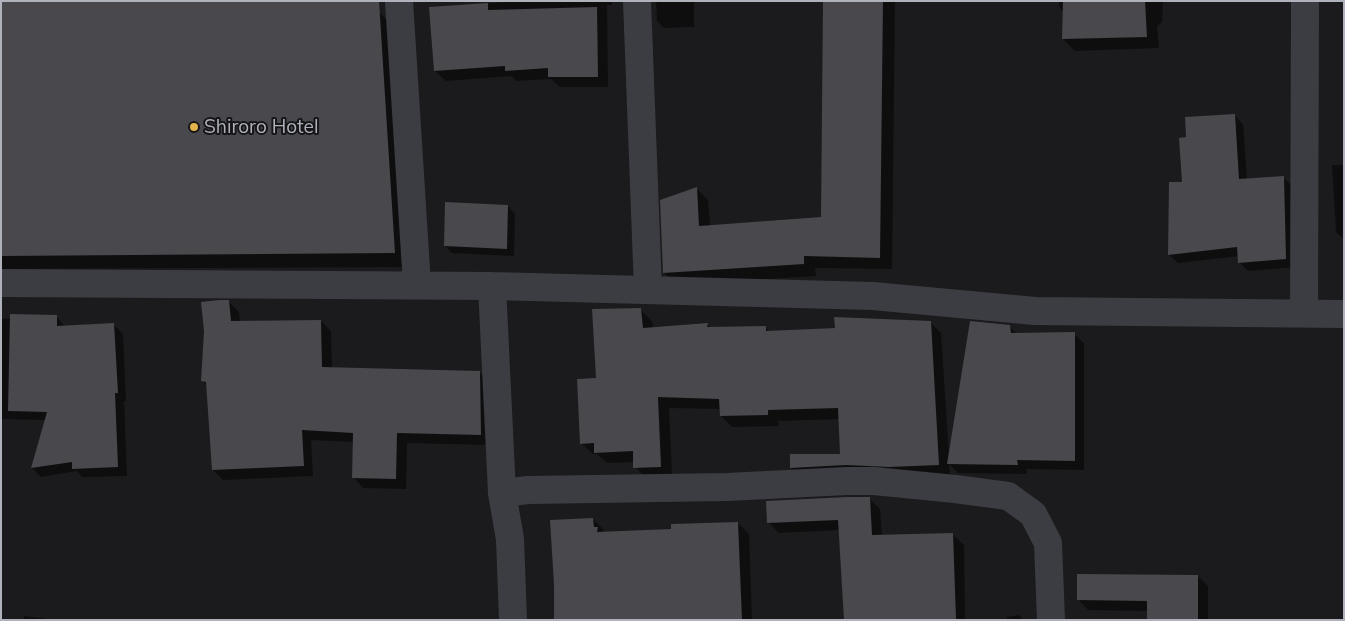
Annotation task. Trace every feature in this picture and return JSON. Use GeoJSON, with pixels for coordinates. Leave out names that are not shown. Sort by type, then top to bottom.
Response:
{"type":"FeatureCollection","features":[{"type":"Feature","properties":{"kind":"street"},"geometry":{"type":"LineString","coordinates":[[399,1],[417,285]]}},
{"type":"Feature","properties":{"kind":"street"},"geometry":{"type":"LineString","coordinates":[[637,1],[648,290]]}},
{"type":"Feature","properties":{"kind":"street"},"geometry":{"type":"LineString","coordinates":[[1304,313],[1305,1]]}},
{"type":"Feature","properties":{"kind":"street"},"geometry":{"type":"LineString","coordinates":[[1,283],[492,286],[872,296],[1036,311],[1344,314]]}},
{"type":"Feature","properties":{"kind":"street"},"geometry":{"type":"LineString","coordinates":[[492,286],[502,493],[510,539],[513,620]]}},
{"type":"Feature","properties":{"kind":"street"},"geometry":{"type":"LineString","coordinates":[[502,493],[528,490],[727,487],[874,481],[955,488],[1008,496],[1033,514],[1048,543],[1051,620]]}},
{"type":"Feature","properties":{"kind":"building","name":"Shiroro Hotel"},"geometry":{"type":"Polygon","coordinates":[[[1,1],[379,1],[395,253],[1,256],[1,1]]]}},
{"type":"Feature","properties":{"kind":"building"},"geometry":{"type":"Polygon","coordinates":[[[823,1],[883,1],[880,258],[804,256],[804,264],[663,273],[660,200],[697,187],[699,226],[821,217],[823,1]]]}},
{"type":"Feature","properties":{"kind":"building"},"geometry":{"type":"Polygon","coordinates":[[[1063,1],[1145,1],[1147,37],[1062,39],[1063,1]]]}},
{"type":"Feature","properties":{"kind":"building"},"geometry":{"type":"Polygon","coordinates":[[[488,3],[488,10],[597,7],[598,77],[548,77],[548,68],[505,71],[505,66],[434,71],[429,7],[488,3]]]}},
{"type":"Feature","properties":{"kind":"building"},"geometry":{"type":"Polygon","coordinates":[[[1235,114],[1239,179],[1284,176],[1286,259],[1238,263],[1237,247],[1168,255],[1169,182],[1182,182],[1179,138],[1186,137],[1185,117],[1235,114]]]}},
{"type":"Feature","properties":{"kind":"building"},"geometry":{"type":"Polygon","coordinates":[[[445,202],[508,205],[507,249],[444,246],[445,202]]]}},
{"type":"Feature","properties":{"kind":"building"},"geometry":{"type":"Polygon","coordinates":[[[229,300],[231,321],[321,320],[322,367],[480,371],[481,435],[397,433],[396,479],[352,478],[353,433],[302,430],[304,466],[212,470],[206,382],[201,381],[204,331],[201,302],[229,300]]]}},
{"type":"Feature","properties":{"kind":"building"},"geometry":{"type":"Polygon","coordinates":[[[641,308],[643,328],[708,323],[707,327],[766,326],[766,331],[835,328],[834,317],[931,321],[939,465],[889,467],[846,465],[790,468],[790,454],[840,454],[838,408],[768,410],[768,415],[720,416],[719,399],[658,397],[661,467],[633,468],[633,451],[594,453],[594,443],[580,444],[577,379],[596,378],[592,309],[641,308]]]}},
{"type":"Feature","properties":{"kind":"building"},"geometry":{"type":"Polygon","coordinates":[[[10,314],[57,315],[57,326],[114,323],[118,393],[115,393],[118,467],[72,469],[72,462],[31,468],[47,412],[8,411],[10,314]]]}},
{"type":"Feature","properties":{"kind":"building"},"geometry":{"type":"Polygon","coordinates":[[[970,321],[1010,325],[1011,333],[1075,332],[1075,461],[1017,460],[1018,465],[947,464],[970,321]]]}},
{"type":"Feature","properties":{"kind":"building"},"geometry":{"type":"Polygon","coordinates":[[[870,497],[872,535],[953,533],[956,619],[844,620],[838,520],[767,523],[766,501],[870,497]]]}},
{"type":"Feature","properties":{"kind":"building"},"geometry":{"type":"Polygon","coordinates":[[[593,518],[594,527],[598,527],[597,532],[671,529],[671,524],[738,522],[742,620],[554,620],[550,520],[593,518]]]}},
{"type":"Feature","properties":{"kind":"building"},"geometry":{"type":"Polygon","coordinates":[[[1077,574],[1198,575],[1198,620],[1147,620],[1147,601],[1077,600],[1077,574]]]}},
{"type":"Feature","properties":{"kind":"place","name":"Shiroro Hotel"},"geometry":{"type":"Point","coordinates":[194,127]}}]}
